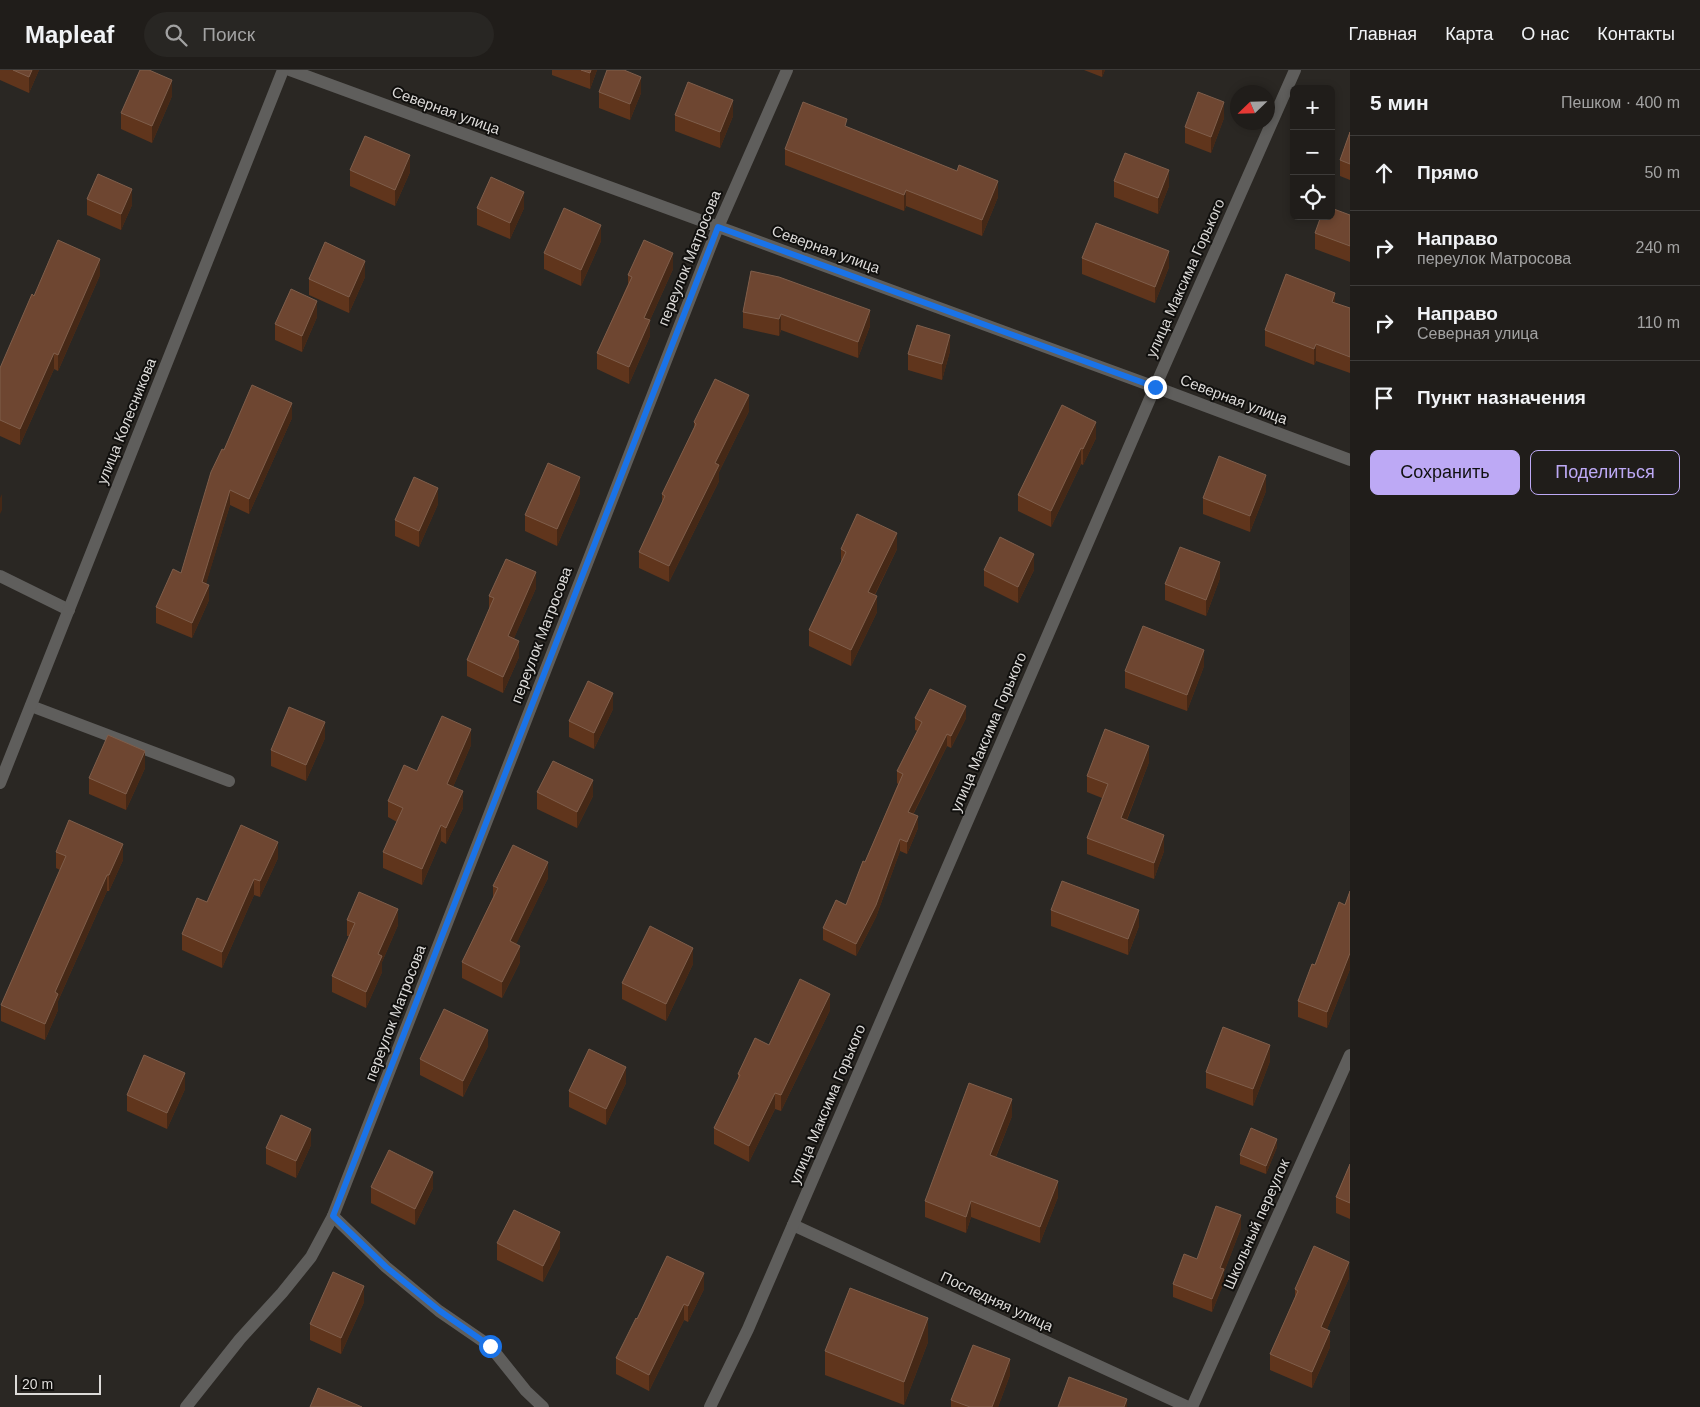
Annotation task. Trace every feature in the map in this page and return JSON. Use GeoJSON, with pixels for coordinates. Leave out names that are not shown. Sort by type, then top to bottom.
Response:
{"type":"FeatureCollection","features":[{"type":"Feature","properties":{"kind":"street","name":"улица Колесникова"},"geometry":{"type":"LineString","coordinates":[[0,783],[283,70]]}},
{"type":"Feature","properties":{"kind":"street","name":"Северная улица"},"geometry":{"type":"LineString","coordinates":[[290,70],[1350,460]]}},
{"type":"Feature","properties":{"kind":"street","name":"переулок Матросова"},"geometry":{"type":"LineString","coordinates":[[186,1407],[240,1339],[312,1257],[333,1216],[718,227],[787,70]]}},
{"type":"Feature","properties":{"kind":"street","name":"улица Максима Горького"},"geometry":{"type":"LineString","coordinates":[[710,1407],[748,1329],[1155,387],[1295,70]]}},
{"type":"Feature","properties":{"kind":"street"},"geometry":{"type":"LineString","coordinates":[[0,576],[69,610]]}},
{"type":"Feature","properties":{"kind":"street"},"geometry":{"type":"LineString","coordinates":[[31,706],[229,781]]}},
{"type":"Feature","properties":{"kind":"street","name":"Школьный переулок"},"geometry":{"type":"LineString","coordinates":[[1192,1407],[1350,1055]]}},
{"type":"Feature","properties":{"kind":"street"},"geometry":{"type":"LineString","coordinates":[[333,1216],[386,1267],[440,1311],[490,1346],[526,1391],[543,1407]]}},
{"type":"Feature","properties":{"kind":"street","name":"Последняя улица"},"geometry":{"type":"LineString","coordinates":[[793,1225],[1188,1407]]}},
{"type":"Feature","properties":{"kind":"building"},"geometry":{"type":"Polygon","coordinates":[[[13,70],[32,70],[29,77],[13,70]]]}},
{"type":"Feature","properties":{"kind":"building"},"geometry":{"type":"Polygon","coordinates":[[[140,70],[149,70],[172,80],[152,126],[121,113],[140,70]]]}},
{"type":"Feature","properties":{"kind":"building"},"geometry":{"type":"Polygon","coordinates":[[[607,70],[624,70],[641,77],[630,104],[599,92],[607,70]]]}},
{"type":"Feature","properties":{"kind":"building"},"geometry":{"type":"Polygon","coordinates":[[[688,82],[733,100],[720,132],[675,115],[688,82]]]}},
{"type":"Feature","properties":{"kind":"building"},"geometry":{"type":"Polygon","coordinates":[[[1198,92],[1224,102],[1211,137],[1185,127],[1198,92]]]}},
{"type":"Feature","properties":{"kind":"building"},"geometry":{"type":"Polygon","coordinates":[[[803,102],[847,119],[845,126],[957,171],[959,165],[998,181],[982,220],[906,190],[904,195],[785,149],[803,102]]]}},
{"type":"Feature","properties":{"kind":"building"},"geometry":{"type":"Polygon","coordinates":[[[1350,132],[1350,164],[1340,160],[1350,132]]]}},
{"type":"Feature","properties":{"kind":"building"},"geometry":{"type":"Polygon","coordinates":[[[365,136],[410,155],[395,190],[350,170],[365,136]]]}},
{"type":"Feature","properties":{"kind":"building"},"geometry":{"type":"Polygon","coordinates":[[[1125,153],[1169,170],[1158,198],[1114,181],[1125,153]]]}},
{"type":"Feature","properties":{"kind":"building"},"geometry":{"type":"Polygon","coordinates":[[[98,174],[132,189],[121,214],[87,199],[98,174]]]}},
{"type":"Feature","properties":{"kind":"building"},"geometry":{"type":"Polygon","coordinates":[[[491,177],[524,192],[510,223],[477,208],[491,177]]]}},
{"type":"Feature","properties":{"kind":"building"},"geometry":{"type":"Polygon","coordinates":[[[564,208],[601,225],[581,270],[544,253],[564,208]]]}},
{"type":"Feature","properties":{"kind":"building"},"geometry":{"type":"Polygon","coordinates":[[[1335,209],[1350,215],[1350,246],[1315,233],[1320,220],[1335,220],[1335,209]]]}},
{"type":"Feature","properties":{"kind":"building"},"geometry":{"type":"Polygon","coordinates":[[[1096,223],[1169,251],[1155,287],[1082,258],[1096,223]]]}},
{"type":"Feature","properties":{"kind":"building"},"geometry":{"type":"Polygon","coordinates":[[[58,240],[100,259],[58,355],[54,353],[20,429],[0,420],[0,368],[58,240]]]}},
{"type":"Feature","properties":{"kind":"building"},"geometry":{"type":"Polygon","coordinates":[[[644,240],[673,253],[644,318],[650,320],[629,367],[597,353],[632,277],[628,275],[644,240]]]}},
{"type":"Feature","properties":{"kind":"building"},"geometry":{"type":"Polygon","coordinates":[[[325,242],[365,261],[349,297],[309,279],[325,242]]]}},
{"type":"Feature","properties":{"kind":"building"},"geometry":{"type":"Polygon","coordinates":[[[751,271],[779,277],[870,310],[858,342],[781,314],[779,319],[743,312],[751,271]]]}},
{"type":"Feature","properties":{"kind":"building"},"geometry":{"type":"Polygon","coordinates":[[[1286,274],[1335,293],[1332,302],[1350,308],[1350,357],[1316,344],[1314,349],[1265,330],[1286,274]]]}},
{"type":"Feature","properties":{"kind":"building"},"geometry":{"type":"Polygon","coordinates":[[[291,289],[317,301],[302,336],[275,324],[291,289]]]}},
{"type":"Feature","properties":{"kind":"building"},"geometry":{"type":"Polygon","coordinates":[[[917,325],[950,335],[942,364],[908,354],[917,325]]]}},
{"type":"Feature","properties":{"kind":"building"},"geometry":{"type":"Polygon","coordinates":[[[715,379],[749,395],[715,463],[719,465],[669,566],[639,552],[665,496],[662,494],[696,424],[694,422],[715,379]]]}},
{"type":"Feature","properties":{"kind":"building"},"geometry":{"type":"Polygon","coordinates":[[[252,385],[292,403],[249,499],[230,490],[202,582],[209,585],[192,623],[156,607],[173,569],[181,573],[211,472],[222,449],[224,450],[252,385]]]}},
{"type":"Feature","properties":{"kind":"building"},"geometry":{"type":"Polygon","coordinates":[[[1062,405],[1096,422],[1083,449],[1081,448],[1051,511],[1018,495],[1062,405]]]}},
{"type":"Feature","properties":{"kind":"building"},"geometry":{"type":"Polygon","coordinates":[[[1219,456],[1266,475],[1250,516],[1203,498],[1219,456]]]}},
{"type":"Feature","properties":{"kind":"building"},"geometry":{"type":"Polygon","coordinates":[[[548,463],[580,477],[557,529],[525,515],[548,463]]]}},
{"type":"Feature","properties":{"kind":"building"},"geometry":{"type":"Polygon","coordinates":[[[414,477],[438,488],[419,531],[395,520],[414,477]]]}},
{"type":"Feature","properties":{"kind":"building"},"geometry":{"type":"Polygon","coordinates":[[[857,514],[897,533],[868,592],[877,596],[851,650],[809,630],[846,552],[841,549],[857,514]]]}},
{"type":"Feature","properties":{"kind":"building"},"geometry":{"type":"Polygon","coordinates":[[[1000,537],[1034,554],[1018,587],[984,570],[1000,537]]]}},
{"type":"Feature","properties":{"kind":"building"},"geometry":{"type":"Polygon","coordinates":[[[1180,547],[1220,562],[1206,600],[1165,584],[1180,547]]]}},
{"type":"Feature","properties":{"kind":"building"},"geometry":{"type":"Polygon","coordinates":[[[506,559],[536,572],[508,636],[519,641],[503,677],[467,660],[494,598],[489,596],[506,559]]]}},
{"type":"Feature","properties":{"kind":"building"},"geometry":{"type":"Polygon","coordinates":[[[1143,626],[1204,650],[1187,695],[1125,671],[1143,626]]]}},
{"type":"Feature","properties":{"kind":"building"},"geometry":{"type":"Polygon","coordinates":[[[588,681],[613,693],[594,733],[569,721],[588,681]]]}},
{"type":"Feature","properties":{"kind":"building"},"geometry":{"type":"Polygon","coordinates":[[[930,689],[966,706],[951,736],[947,734],[908,812],[918,816],[907,842],[900,839],[876,905],[856,944],[823,928],[836,900],[846,905],[863,861],[865,862],[903,774],[897,771],[922,722],[915,718],[930,689]]]}},
{"type":"Feature","properties":{"kind":"building"},"geometry":{"type":"Polygon","coordinates":[[[289,707],[325,722],[306,765],[271,750],[289,707]]]}},
{"type":"Feature","properties":{"kind":"building"},"geometry":{"type":"Polygon","coordinates":[[[442,716],[471,729],[447,784],[463,791],[446,828],[441,825],[422,869],[383,852],[403,808],[388,801],[404,765],[417,771],[442,716]]]}},
{"type":"Feature","properties":{"kind":"building"},"geometry":{"type":"Polygon","coordinates":[[[1105,729],[1149,746],[1121,818],[1164,835],[1154,863],[1087,838],[1108,784],[1087,776],[1105,729]]]}},
{"type":"Feature","properties":{"kind":"building"},"geometry":{"type":"Polygon","coordinates":[[[108,735],[145,751],[126,794],[89,778],[108,735]]]}},
{"type":"Feature","properties":{"kind":"building"},"geometry":{"type":"Polygon","coordinates":[[[553,761],[593,780],[577,812],[537,792],[553,761]]]}},
{"type":"Feature","properties":{"kind":"building"},"geometry":{"type":"Polygon","coordinates":[[[69,820],[123,844],[109,875],[107,875],[55,992],[58,994],[45,1024],[1,1005],[66,856],[56,852],[69,820]]]}},
{"type":"Feature","properties":{"kind":"building"},"geometry":{"type":"Polygon","coordinates":[[[241,825],[278,842],[260,881],[254,879],[222,952],[182,934],[197,898],[207,902],[241,825]]]}},
{"type":"Feature","properties":{"kind":"building"},"geometry":{"type":"Polygon","coordinates":[[[513,845],[548,862],[510,941],[520,946],[502,982],[462,962],[498,888],[493,886],[513,845]]]}},
{"type":"Feature","properties":{"kind":"building"},"geometry":{"type":"Polygon","coordinates":[[[1062,881],[1139,910],[1128,939],[1051,910],[1062,881]]]}},
{"type":"Feature","properties":{"kind":"building"},"geometry":{"type":"Polygon","coordinates":[[[1350,891],[1350,953],[1327,1012],[1298,1001],[1312,964],[1315,965],[1339,902],[1345,905],[1350,891]]]}},
{"type":"Feature","properties":{"kind":"building"},"geometry":{"type":"Polygon","coordinates":[[[359,892],[398,909],[378,954],[382,956],[366,992],[332,976],[355,923],[347,920],[359,892]]]}},
{"type":"Feature","properties":{"kind":"building"},"geometry":{"type":"Polygon","coordinates":[[[650,926],[693,948],[666,1004],[622,983],[650,926]]]}},
{"type":"Feature","properties":{"kind":"building"},"geometry":{"type":"Polygon","coordinates":[[[800,979],[830,994],[781,1095],[775,1093],[749,1146],[714,1128],[740,1075],[738,1074],[755,1038],[769,1045],[800,979]]]}},
{"type":"Feature","properties":{"kind":"building"},"geometry":{"type":"Polygon","coordinates":[[[444,1009],[488,1030],[463,1081],[420,1059],[444,1009]]]}},
{"type":"Feature","properties":{"kind":"building"},"geometry":{"type":"Polygon","coordinates":[[[1223,1027],[1270,1045],[1253,1089],[1206,1072],[1223,1027]]]}},
{"type":"Feature","properties":{"kind":"building"},"geometry":{"type":"Polygon","coordinates":[[[589,1049],[626,1067],[606,1109],[569,1091],[589,1049]]]}},
{"type":"Feature","properties":{"kind":"building"},"geometry":{"type":"Polygon","coordinates":[[[144,1055],[185,1073],[167,1113],[127,1095],[144,1055]]]}},
{"type":"Feature","properties":{"kind":"building"},"geometry":{"type":"Polygon","coordinates":[[[969,1083],[1012,1099],[990,1155],[1058,1181],[1040,1227],[971,1201],[966,1217],[925,1201],[969,1083]]]}},
{"type":"Feature","properties":{"kind":"building"},"geometry":{"type":"Polygon","coordinates":[[[281,1115],[311,1129],[296,1161],[266,1148],[281,1115]]]}},
{"type":"Feature","properties":{"kind":"building"},"geometry":{"type":"Polygon","coordinates":[[[1251,1128],[1277,1139],[1266,1166],[1240,1155],[1251,1128]]]}},
{"type":"Feature","properties":{"kind":"building"},"geometry":{"type":"Polygon","coordinates":[[[389,1150],[433,1172],[415,1209],[371,1187],[389,1150]]]}},
{"type":"Feature","properties":{"kind":"building"},"geometry":{"type":"Polygon","coordinates":[[[1350,1164],[1350,1203],[1336,1197],[1350,1164]]]}},
{"type":"Feature","properties":{"kind":"building"},"geometry":{"type":"Polygon","coordinates":[[[1216,1206],[1241,1215],[1220,1268],[1224,1269],[1212,1299],[1173,1284],[1184,1254],[1197,1259],[1216,1206]]]}},
{"type":"Feature","properties":{"kind":"building"},"geometry":{"type":"Polygon","coordinates":[[[514,1210],[560,1232],[543,1266],[497,1243],[514,1210]]]}},
{"type":"Feature","properties":{"kind":"building"},"geometry":{"type":"Polygon","coordinates":[[[1314,1246],[1349,1262],[1321,1327],[1330,1331],[1312,1372],[1270,1354],[1298,1291],[1295,1289],[1314,1246]]]}},
{"type":"Feature","properties":{"kind":"building"},"geometry":{"type":"Polygon","coordinates":[[[667,1256],[704,1273],[688,1306],[684,1304],[649,1375],[616,1358],[667,1256]]]}},
{"type":"Feature","properties":{"kind":"building"},"geometry":{"type":"Polygon","coordinates":[[[333,1272],[364,1286],[341,1338],[310,1324],[333,1272]]]}},
{"type":"Feature","properties":{"kind":"building"},"geometry":{"type":"Polygon","coordinates":[[[850,1288],[928,1318],[904,1382],[825,1351],[850,1288]]]}},
{"type":"Feature","properties":{"kind":"building"},"geometry":{"type":"Polygon","coordinates":[[[973,1345],[1010,1359],[992,1407],[970,1407],[951,1400],[973,1345]]]}},
{"type":"Feature","properties":{"kind":"building"},"geometry":{"type":"Polygon","coordinates":[[[1069,1377],[1127,1399],[1124,1407],[1058,1407],[1069,1377]]]}},
{"type":"Feature","properties":{"kind":"building"},"geometry":{"type":"Polygon","coordinates":[[[318,1388],[362,1407],[310,1407],[318,1388]]]}},
{"type":"Feature","properties":{"kind":"route"},"geometry":{"type":"LineString","coordinates":[[490,1346],[440,1311],[386,1267],[333,1216],[718,227],[1155,387]]}}]}
